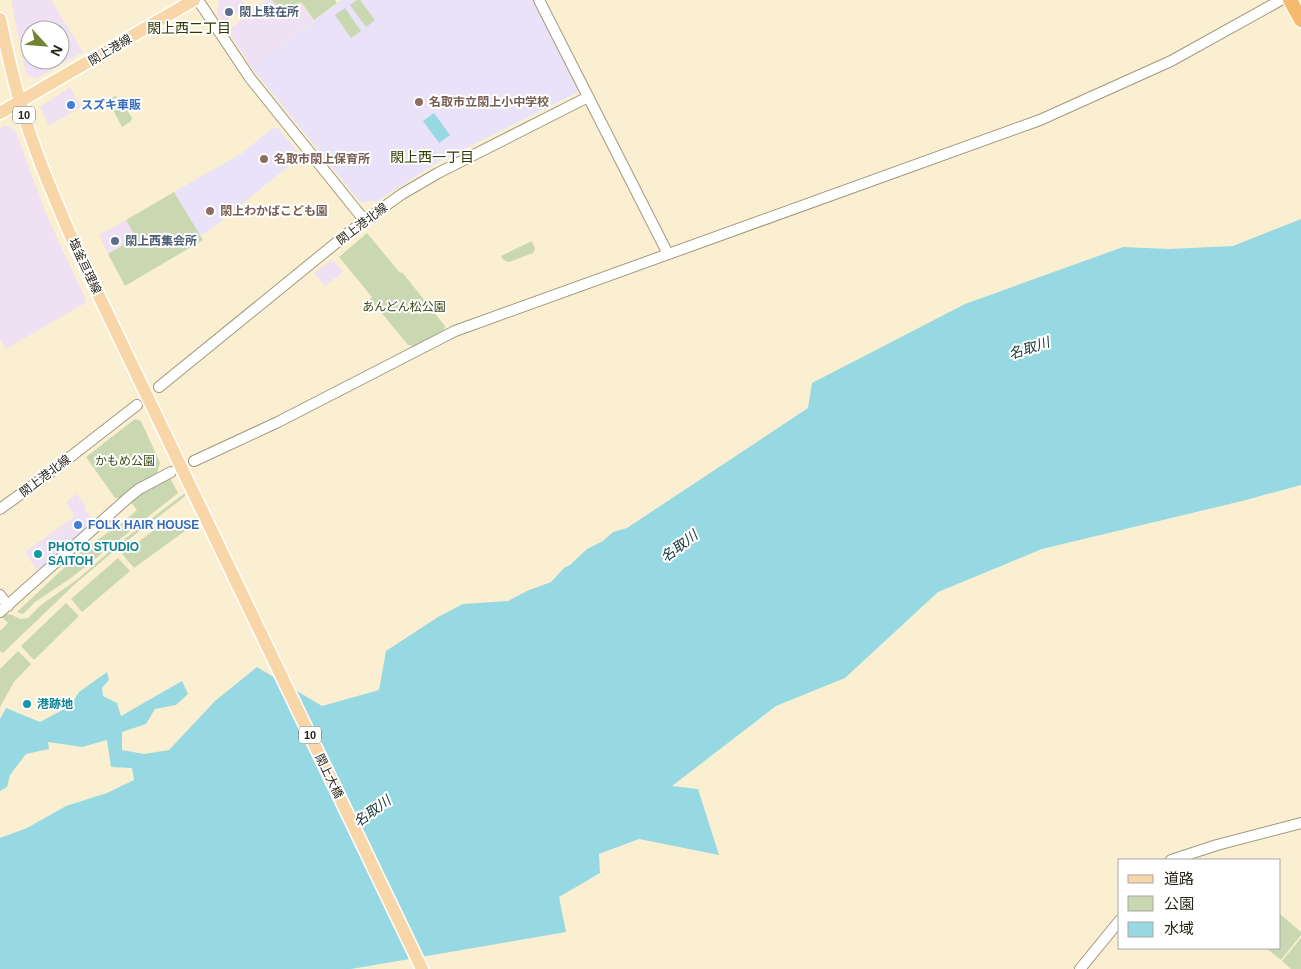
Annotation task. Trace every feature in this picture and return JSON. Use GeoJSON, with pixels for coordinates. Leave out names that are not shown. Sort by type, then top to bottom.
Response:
{"type":"FeatureCollection","features":[{"type":"Feature","properties":{"kind":"highway"},"geometry":{"type":"LineString","coordinates":[[1288,2],[1301,20]]}},
{"type":"Feature","properties":{"kind":"main road","name":"閖上港線"},"geometry":{"type":"LineString","coordinates":[[0,113],[194,0]]}},
{"type":"Feature","properties":{"kind":"main road","name":"塩釜亘理線"},"geometry":{"type":"LineString","coordinates":[[0,20],[20,102],[44,174],[75,246],[198,502]]}},
{"type":"Feature","properties":{"kind":"main road","name":"閖上大橋"},"geometry":{"type":"LineString","coordinates":[[198,502],[422,969]]}},
{"type":"Feature","properties":{"kind":"street"},"geometry":{"type":"LineString","coordinates":[[198,0],[250,78],[365,221]]}},
{"type":"Feature","properties":{"kind":"street"},"geometry":{"type":"LineString","coordinates":[[539,0],[668,254]]}},
{"type":"Feature","properties":{"kind":"street"},"geometry":{"type":"LineString","coordinates":[[194,462],[278,422],[455,332],[1040,120],[1171,61],[1288,2]]}},
{"type":"Feature","properties":{"kind":"street","name":"閖上港北線"},"geometry":{"type":"LineString","coordinates":[[159,387],[365,221],[402,194],[438,173],[588,97]]}},
{"type":"Feature","properties":{"kind":"street","name":"閖上港北線"},"geometry":{"type":"LineString","coordinates":[[0,509],[137,405]]}},
{"type":"Feature","properties":{"kind":"street"},"geometry":{"type":"LineString","coordinates":[[0,595],[4,609],[129,497],[139,489],[172,472]]}},
{"type":"Feature","properties":{"kind":"street"},"geometry":{"type":"LineString","coordinates":[[1175,859],[1217,845],[1301,823]]}},
{"type":"Feature","properties":{"kind":"street"},"geometry":{"type":"LineString","coordinates":[[1080,969],[1118,922]]}},
{"type":"Feature","properties":{"kind":"shaded area"},"geometry":{"type":"Polygon","coordinates":[[[11,0],[51,0],[63,20],[20,20],[20,44],[11,0]]]}},
{"type":"Feature","properties":{"kind":"shaded area"},"geometry":{"type":"Polygon","coordinates":[[[219,0],[242,0],[246,6],[225,22],[222,22],[217,13],[219,0]]]}},
{"type":"Feature","properties":{"kind":"shaded area"},"geometry":{"type":"Polygon","coordinates":[[[266,0],[272,0],[284,15],[300,2],[314,20],[251,67],[229,33],[230,29],[266,0]]]}},
{"type":"Feature","properties":{"kind":"shaded area","name":"名取市立閖上小中学校"},"geometry":{"type":"Polygon","coordinates":[[[342,0],[533,0],[578,89],[576,93],[437,163],[377,201],[360,202],[251,67],[342,0]]]}},
{"type":"Feature","properties":{"kind":"shaded area"},"geometry":{"type":"Polygon","coordinates":[[[70,31],[83,52],[70,59],[70,31]]]}},
{"type":"Feature","properties":{"kind":"shaded area"},"geometry":{"type":"Polygon","coordinates":[[[25,70],[52,70],[36,79],[26,74],[25,70]]]}},
{"type":"Feature","properties":{"kind":"shaded area"},"geometry":{"type":"Polygon","coordinates":[[[70,87],[81,107],[49,126],[40,107],[70,87]]]}},
{"type":"Feature","properties":{"kind":"shaded area"},"geometry":{"type":"Polygon","coordinates":[[[6,125],[15,130],[47,216],[87,302],[6,349],[0,339],[0,128],[6,125]]]}},
{"type":"Feature","properties":{"kind":"shaded area"},"geometry":{"type":"Polygon","coordinates":[[[273,128],[278,128],[301,156],[200,236],[174,192],[242,153],[273,128]]]}},
{"type":"Feature","properties":{"kind":"shaded area"},"geometry":{"type":"Polygon","coordinates":[[[126,220],[136,238],[108,254],[99,235],[126,220]]]}},
{"type":"Feature","properties":{"kind":"shaded area"},"geometry":{"type":"Polygon","coordinates":[[[332,259],[343,272],[325,286],[314,273],[332,259]]]}},
{"type":"Feature","properties":{"kind":"shaded area"},"geometry":{"type":"Polygon","coordinates":[[[77,494],[95,522],[42,569],[35,568],[25,552],[75,516],[66,502],[77,494]]]}},
{"type":"Feature","properties":{"kind":"green space"},"geometry":{"type":"Polygon","coordinates":[[[272,0],[335,0],[337,3],[314,20],[301,2],[284,15],[272,0]]]}},
{"type":"Feature","properties":{"kind":"green space"},"geometry":{"type":"Polygon","coordinates":[[[360,0],[375,20],[366,27],[350,5],[360,0]]]}},
{"type":"Feature","properties":{"kind":"green space"},"geometry":{"type":"Polygon","coordinates":[[[345,8],[361,31],[351,38],[335,15],[345,8]]]}},
{"type":"Feature","properties":{"kind":"green space"},"geometry":{"type":"Polygon","coordinates":[[[115,96],[120,99],[132,118],[130,122],[122,127],[108,100],[115,96]]]}},
{"type":"Feature","properties":{"kind":"green space"},"geometry":{"type":"Polygon","coordinates":[[[174,192],[203,240],[125,286],[108,254],[136,238],[126,220],[174,192]]]}},
{"type":"Feature","properties":{"kind":"green space","name":"あんどん松公園"},"geometry":{"type":"Polygon","coordinates":[[[367,233],[400,273],[402,272],[445,326],[444,331],[414,346],[408,345],[370,299],[372,297],[339,257],[367,233]]]}},
{"type":"Feature","properties":{"kind":"green space"},"geometry":{"type":"Polygon","coordinates":[[[532,241],[535,249],[533,253],[509,262],[503,260],[501,256],[532,241]]]}},
{"type":"Feature","properties":{"kind":"green space","name":"かもめ公園"},"geometry":{"type":"Polygon","coordinates":[[[135,419],[141,421],[160,463],[157,473],[121,498],[115,498],[86,457],[135,419]]]}},
{"type":"Feature","properties":{"kind":"green space"},"geometry":{"type":"Polygon","coordinates":[[[170,478],[178,493],[71,578],[35,602],[24,613],[17,612],[84,549],[122,523],[137,510],[131,502],[148,489],[170,478]]]}},
{"type":"Feature","properties":{"kind":"green space"},"geometry":{"type":"Polygon","coordinates":[[[185,493],[185,496],[179,501],[120,546],[75,584],[3,653],[0,651],[0,631],[8,623],[2,617],[6,614],[20,619],[28,618],[41,605],[79,578],[118,544],[185,493]]]}},
{"type":"Feature","properties":{"kind":"green space"},"geometry":{"type":"Polygon","coordinates":[[[198,516],[200,520],[134,568],[122,554],[170,518],[179,530],[198,516]]]}},
{"type":"Feature","properties":{"kind":"green space"},"geometry":{"type":"Polygon","coordinates":[[[118,558],[130,571],[82,612],[71,599],[118,558]]]}},
{"type":"Feature","properties":{"kind":"green space"},"geometry":{"type":"Polygon","coordinates":[[[66,603],[79,616],[34,660],[21,646],[66,603]]]}},
{"type":"Feature","properties":{"kind":"green space"},"geometry":{"type":"Polygon","coordinates":[[[18,651],[31,664],[14,682],[0,707],[0,669],[18,651]]]}},
{"type":"Feature","properties":{"kind":"green space"},"geometry":{"type":"Polygon","coordinates":[[[1281,915],[1301,932],[1301,935],[1281,960],[1267,949],[1281,949],[1281,915]]]}},
{"type":"Feature","properties":{"kind":"green space"},"geometry":{"type":"Polygon","coordinates":[[[1301,938],[1301,969],[1291,969],[1282,961],[1301,938]]]}},
{"type":"Feature","properties":{"kind":"water"},"geometry":{"type":"Polygon","coordinates":[[[434,113],[450,135],[439,143],[423,121],[434,113]]]}},
{"type":"Feature","properties":{"kind":"water","name":"名取川"},"geometry":{"type":"Polygon","coordinates":[[[1301,219],[1301,485],[1042,549],[938,592],[845,678],[776,706],[672,786],[698,789],[719,855],[639,839],[599,854],[600,873],[559,897],[566,932],[351,969],[0,969],[0,838],[27,828],[66,806],[107,793],[134,780],[132,768],[111,767],[107,740],[82,747],[48,742],[49,749],[26,754],[10,775],[7,787],[0,791],[0,719],[6,708],[40,722],[70,706],[79,692],[107,672],[109,680],[102,688],[103,696],[117,703],[121,716],[182,681],[188,694],[176,705],[155,709],[146,724],[122,732],[122,750],[144,754],[169,750],[215,701],[257,667],[322,706],[379,690],[386,651],[438,617],[463,604],[508,601],[551,582],[564,568],[570,565],[587,549],[603,541],[613,532],[627,528],[808,408],[812,383],[965,304],[1123,247],[1169,249],[1233,246],[1301,219]]]}},
{"type":"Feature","properties":{"kind":"place","name":"閖上駐在所"},"geometry":{"type":"Point","coordinates":[229,12]}},
{"type":"Feature","properties":{"kind":"place","name":"名取市立閖上小中学校"},"geometry":{"type":"Point","coordinates":[419,102]}},
{"type":"Feature","properties":{"kind":"place","name":"スズキ車販"},"geometry":{"type":"Point","coordinates":[71,105]}},
{"type":"Feature","properties":{"kind":"place","name":"名取市閖上保育所"},"geometry":{"type":"Point","coordinates":[264,159]}},
{"type":"Feature","properties":{"kind":"place","name":"閖上わかばこども園"},"geometry":{"type":"Point","coordinates":[210,211]}},
{"type":"Feature","properties":{"kind":"place","name":"閖上西集会所"},"geometry":{"type":"Point","coordinates":[115,241]}},
{"type":"Feature","properties":{"kind":"place","name":"FOLK HAIR HOUSE"},"geometry":{"type":"Point","coordinates":[78,525]}},
{"type":"Feature","properties":{"kind":"place","name":"PHOTO STUDIO SAITOH"},"geometry":{"type":"Point","coordinates":[38,554]}},
{"type":"Feature","properties":{"kind":"place","name":"港跡地"},"geometry":{"type":"Point","coordinates":[27,704]}},
{"type":"Feature","properties":{"kind":"district","name":"閖上西二丁目"},"geometry":{"type":"Point","coordinates":[189,28]}},
{"type":"Feature","properties":{"kind":"district","name":"閖上西一丁目"},"geometry":{"type":"Point","coordinates":[432,157]}}]}
